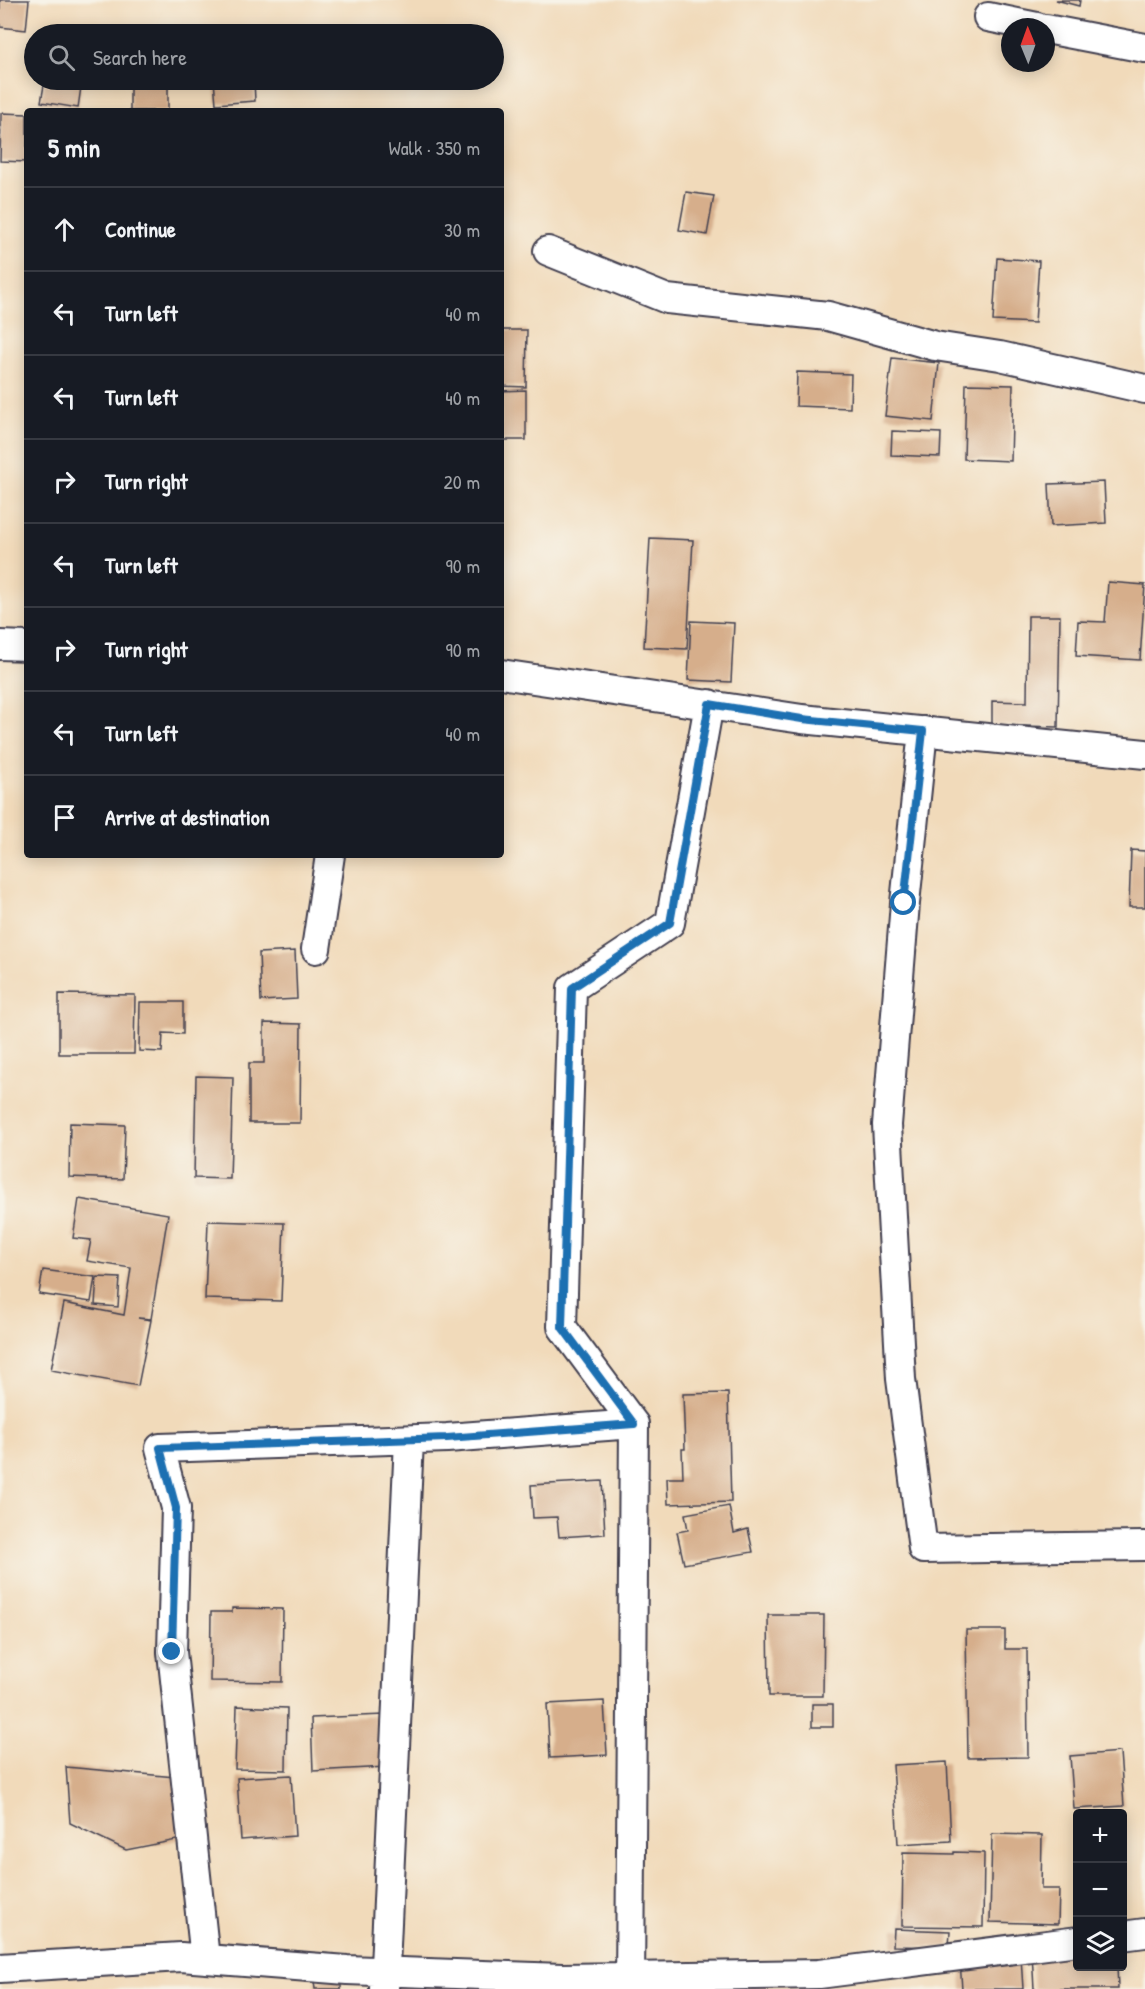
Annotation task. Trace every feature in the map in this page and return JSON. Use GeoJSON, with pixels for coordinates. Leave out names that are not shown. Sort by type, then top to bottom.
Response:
{"type":"FeatureCollection","features":[{"type":"Feature","properties":{"kind":"street"},"geometry":{"type":"LineString","coordinates":[[988,17],[1001,20]]}},
{"type":"Feature","properties":{"kind":"street"},"geometry":{"type":"LineString","coordinates":[[1055,31],[1145,48]]}},
{"type":"Feature","properties":{"kind":"street"},"geometry":{"type":"LineString","coordinates":[[548,251],[667,299],[828,316],[935,346],[1000,356],[1145,389]]}},
{"type":"Feature","properties":{"kind":"street"},"geometry":{"type":"LineString","coordinates":[[0,645],[24,646]]}},
{"type":"Feature","properties":{"kind":"street"},"geometry":{"type":"LineString","coordinates":[[504,674],[802,719],[1145,754]]}},
{"type":"Feature","properties":{"kind":"street"},"geometry":{"type":"LineString","coordinates":[[631,1983],[634,1424],[562,1327],[572,988],[670,923],[709,704]]}},
{"type":"Feature","properties":{"kind":"street"},"geometry":{"type":"LineString","coordinates":[[923,731],[904,903],[887,1125],[901,1379],[923,1549],[1145,1546]]}},
{"type":"Feature","properties":{"kind":"street"},"geometry":{"type":"LineString","coordinates":[[316,949],[330,858]]}},
{"type":"Feature","properties":{"kind":"street"},"geometry":{"type":"LineString","coordinates":[[205,1959],[172,1652],[176,1508],[160,1448],[410,1440],[634,1424]]}},
{"type":"Feature","properties":{"kind":"street"},"geometry":{"type":"LineString","coordinates":[[384,1980],[410,1440]]}},
{"type":"Feature","properties":{"kind":"street"},"geometry":{"type":"LineString","coordinates":[[1127,1935],[1145,1933]]}},
{"type":"Feature","properties":{"kind":"street"},"geometry":{"type":"LineString","coordinates":[[0,1968],[181,1957],[384,1980],[562,1978],[631,1983],[819,1974],[1073,1942]]}},
{"type":"Feature","properties":{"kind":"building"},"geometry":{"type":"Polygon","coordinates":[[[0,0],[29,0],[24,30],[0,27],[0,0]]]}},
{"type":"Feature","properties":{"kind":"building"},"geometry":{"type":"Polygon","coordinates":[[[1056,0],[1080,0],[1079,6],[1056,0]]]}},
{"type":"Feature","properties":{"kind":"building"},"geometry":{"type":"Polygon","coordinates":[[[43,90],[81,90],[78,108],[41,102],[43,90]]]}},
{"type":"Feature","properties":{"kind":"building"},"geometry":{"type":"Polygon","coordinates":[[[130,90],[168,90],[168,108],[130,108],[130,90]]]}},
{"type":"Feature","properties":{"kind":"building"},"geometry":{"type":"Polygon","coordinates":[[[215,90],[254,90],[255,101],[216,104],[215,90]]]}},
{"type":"Feature","properties":{"kind":"building"},"geometry":{"type":"Polygon","coordinates":[[[1,113],[24,114],[24,162],[0,161],[1,113]]]}},
{"type":"Feature","properties":{"kind":"building"},"geometry":{"type":"Polygon","coordinates":[[[686,192],[714,196],[707,235],[679,230],[686,192]]]}},
{"type":"Feature","properties":{"kind":"building"},"geometry":{"type":"Polygon","coordinates":[[[997,258],[1039,261],[1035,323],[993,321],[997,258]]]}},
{"type":"Feature","properties":{"kind":"building"},"geometry":{"type":"Polygon","coordinates":[[[504,330],[527,330],[526,387],[504,386],[504,330]]]}},
{"type":"Feature","properties":{"kind":"building"},"geometry":{"type":"Polygon","coordinates":[[[892,358],[939,363],[933,421],[885,416],[892,358]]]}},
{"type":"Feature","properties":{"kind":"building"},"geometry":{"type":"Polygon","coordinates":[[[797,372],[851,374],[850,408],[796,406],[797,372]]]}},
{"type":"Feature","properties":{"kind":"building"},"geometry":{"type":"Polygon","coordinates":[[[966,384],[1013,385],[1011,461],[964,459],[966,384]]]}},
{"type":"Feature","properties":{"kind":"building"},"geometry":{"type":"Polygon","coordinates":[[[526,390],[526,440],[504,440],[504,391],[526,390]]]}},
{"type":"Feature","properties":{"kind":"building"},"geometry":{"type":"Polygon","coordinates":[[[892,431],[941,433],[940,457],[891,455],[892,431]]]}},
{"type":"Feature","properties":{"kind":"building"},"geometry":{"type":"Polygon","coordinates":[[[1104,482],[1106,523],[1051,526],[1049,484],[1104,482]]]}},
{"type":"Feature","properties":{"kind":"building"},"geometry":{"type":"Polygon","coordinates":[[[650,538],[693,540],[687,649],[644,647],[650,538]]]}},
{"type":"Feature","properties":{"kind":"building"},"geometry":{"type":"Polygon","coordinates":[[[1108,582],[1145,585],[1140,660],[1076,656],[1078,621],[1105,622],[1108,582]]]}},
{"type":"Feature","properties":{"kind":"building"},"geometry":{"type":"Polygon","coordinates":[[[1028,616],[1060,616],[1058,727],[992,725],[992,701],[1027,702],[1028,616]]]}},
{"type":"Feature","properties":{"kind":"building"},"geometry":{"type":"Polygon","coordinates":[[[691,621],[734,623],[731,682],[688,680],[691,621]]]}},
{"type":"Feature","properties":{"kind":"building"},"geometry":{"type":"Polygon","coordinates":[[[1131,850],[1145,851],[1145,907],[1129,907],[1131,850]]]}},
{"type":"Feature","properties":{"kind":"building"},"geometry":{"type":"Polygon","coordinates":[[[295,951],[297,999],[261,1001],[259,953],[295,951]]]}},
{"type":"Feature","properties":{"kind":"building"},"geometry":{"type":"Polygon","coordinates":[[[59,994],[135,995],[134,1054],[59,1054],[59,994]]]}},
{"type":"Feature","properties":{"kind":"building"},"geometry":{"type":"Polygon","coordinates":[[[140,1002],[183,1002],[183,1034],[163,1033],[162,1052],[139,1051],[140,1002]]]}},
{"type":"Feature","properties":{"kind":"building"},"geometry":{"type":"Polygon","coordinates":[[[264,1023],[301,1024],[300,1123],[249,1123],[249,1063],[264,1063],[264,1023]]]}},
{"type":"Feature","properties":{"kind":"building"},"geometry":{"type":"Polygon","coordinates":[[[196,1076],[233,1077],[230,1179],[194,1178],[196,1076]]]}},
{"type":"Feature","properties":{"kind":"building"},"geometry":{"type":"Polygon","coordinates":[[[70,1123],[125,1125],[123,1179],[69,1177],[70,1123]]]}},
{"type":"Feature","properties":{"kind":"building"},"geometry":{"type":"Polygon","coordinates":[[[79,1199],[168,1214],[151,1319],[138,1318],[151,1320],[138,1386],[51,1370],[64,1303],[124,1315],[131,1268],[87,1261],[91,1240],[73,1238],[79,1199]]]}},
{"type":"Feature","properties":{"kind":"building"},"geometry":{"type":"Polygon","coordinates":[[[208,1221],[284,1223],[281,1301],[205,1299],[208,1221]]]}},
{"type":"Feature","properties":{"kind":"building"},"geometry":{"type":"Polygon","coordinates":[[[43,1270],[95,1277],[91,1302],[39,1294],[43,1270]]]}},
{"type":"Feature","properties":{"kind":"building"},"geometry":{"type":"Polygon","coordinates":[[[97,1277],[120,1278],[118,1307],[95,1305],[97,1277]]]}},
{"type":"Feature","properties":{"kind":"building"},"geometry":{"type":"Polygon","coordinates":[[[728,1393],[731,1502],[668,1504],[667,1478],[683,1478],[682,1449],[685,1449],[683,1394],[728,1393]]]}},
{"type":"Feature","properties":{"kind":"building"},"geometry":{"type":"Polygon","coordinates":[[[602,1481],[605,1534],[559,1537],[557,1517],[533,1518],[531,1485],[602,1481]]]}},
{"type":"Feature","properties":{"kind":"building"},"geometry":{"type":"Polygon","coordinates":[[[729,1506],[734,1533],[748,1529],[753,1552],[684,1564],[677,1532],[688,1530],[685,1514],[729,1506]]]}},
{"type":"Feature","properties":{"kind":"building"},"geometry":{"type":"Polygon","coordinates":[[[232,1608],[283,1609],[282,1682],[210,1681],[211,1612],[232,1612],[232,1608]]]}},
{"type":"Feature","properties":{"kind":"building"},"geometry":{"type":"Polygon","coordinates":[[[768,1615],[824,1615],[823,1696],[769,1696],[768,1615]]]}},
{"type":"Feature","properties":{"kind":"building"},"geometry":{"type":"Polygon","coordinates":[[[966,1630],[1005,1630],[1005,1649],[1027,1649],[1028,1757],[968,1758],[966,1630]]]}},
{"type":"Feature","properties":{"kind":"building"},"geometry":{"type":"Polygon","coordinates":[[[604,1701],[607,1755],[550,1758],[547,1704],[604,1701]]]}},
{"type":"Feature","properties":{"kind":"building"},"geometry":{"type":"Polygon","coordinates":[[[812,1704],[833,1704],[833,1727],[812,1727],[812,1704]]]}},
{"type":"Feature","properties":{"kind":"building"},"geometry":{"type":"Polygon","coordinates":[[[237,1706],[287,1708],[286,1770],[235,1769],[237,1706]]]}},
{"type":"Feature","properties":{"kind":"building"},"geometry":{"type":"Polygon","coordinates":[[[384,1715],[386,1767],[313,1771],[311,1718],[384,1715]]]}},
{"type":"Feature","properties":{"kind":"building"},"geometry":{"type":"Polygon","coordinates":[[[1120,1752],[1124,1806],[1074,1809],[1070,1756],[1120,1752]]]}},
{"type":"Feature","properties":{"kind":"building"},"geometry":{"type":"Polygon","coordinates":[[[947,1762],[951,1841],[898,1844],[893,1765],[947,1762]]]}},
{"type":"Feature","properties":{"kind":"building"},"geometry":{"type":"Polygon","coordinates":[[[66,1767],[175,1777],[182,1839],[126,1850],[70,1823],[66,1767]]]}},
{"type":"Feature","properties":{"kind":"building"},"geometry":{"type":"Polygon","coordinates":[[[291,1775],[295,1836],[241,1840],[237,1778],[291,1775]]]}},
{"type":"Feature","properties":{"kind":"building"},"geometry":{"type":"Polygon","coordinates":[[[992,1834],[1042,1835],[1041,1889],[1059,1889],[1058,1924],[990,1922],[992,1834]]]}},
{"type":"Feature","properties":{"kind":"building"},"geometry":{"type":"Polygon","coordinates":[[[954,1852],[984,1853],[983,1927],[902,1926],[903,1853],[954,1854],[954,1852]]]}},
{"type":"Feature","properties":{"kind":"building"},"geometry":{"type":"Polygon","coordinates":[[[894,1929],[950,1931],[949,1947],[893,1946],[894,1929]]]}},
{"type":"Feature","properties":{"kind":"building"},"geometry":{"type":"Polygon","coordinates":[[[1073,1951],[1073,1971],[1117,1971],[1118,1989],[1034,1989],[1032,1953],[1073,1951]]]}},
{"type":"Feature","properties":{"kind":"building"},"geometry":{"type":"Polygon","coordinates":[[[1021,1957],[1023,1989],[962,1989],[960,1961],[1021,1957]]]}},
{"type":"Feature","properties":{"kind":"building"},"geometry":{"type":"Polygon","coordinates":[[[341,1979],[341,1989],[315,1989],[314,1981],[341,1979]]]}},
{"type":"Feature","properties":{"kind":"route"},"geometry":{"type":"LineString","coordinates":[[172,1652],[176,1508],[160,1448],[447,1438],[634,1424],[562,1327],[572,988],[670,923],[709,704],[802,719],[923,731],[904,903]]}}]}
